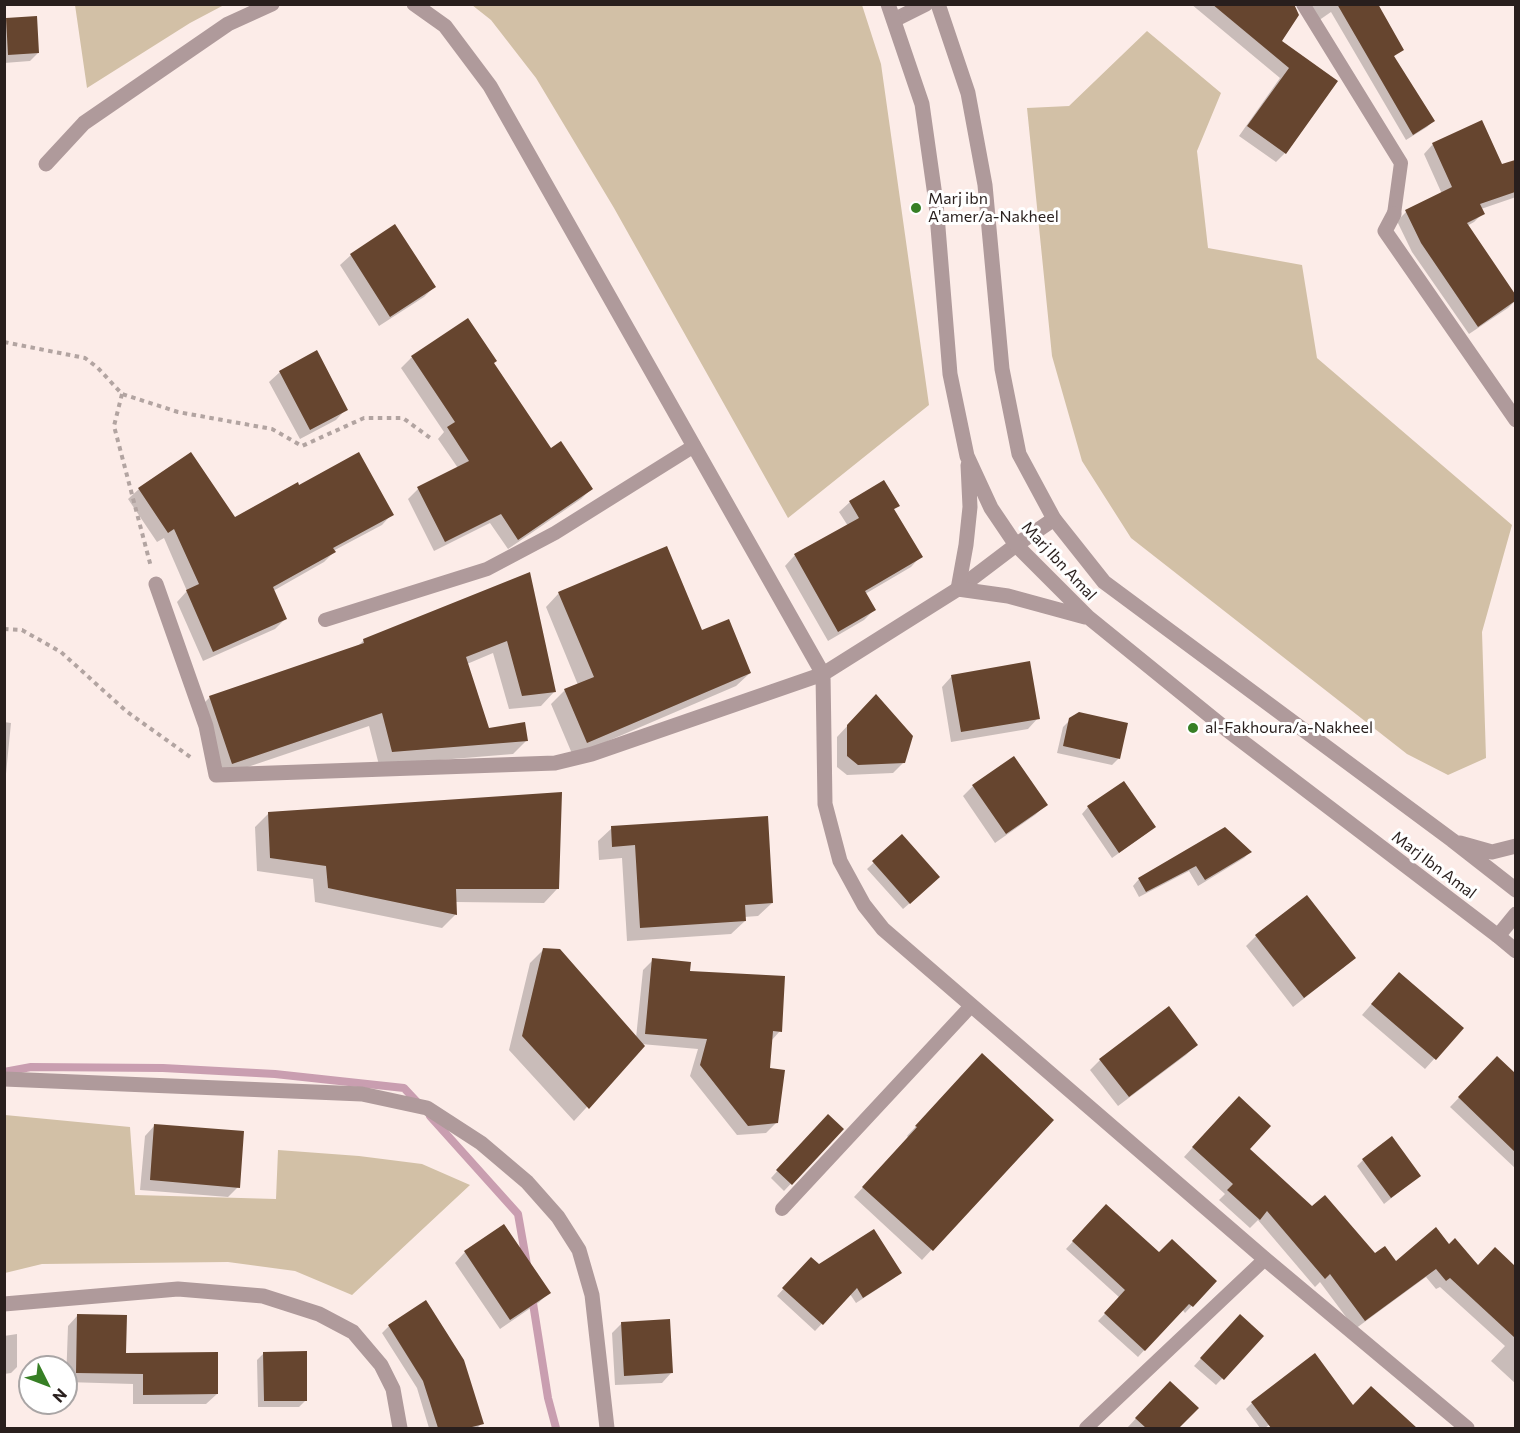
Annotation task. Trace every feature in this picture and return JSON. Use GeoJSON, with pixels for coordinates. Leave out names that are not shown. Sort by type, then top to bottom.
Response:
{"type":"FeatureCollection","features":[{"type":"Feature","properties":{"kind":"street"},"geometry":{"type":"LineString","coordinates":[[46,164],[84,123],[228,24],[272,4]]}},
{"type":"Feature","properties":{"kind":"street"},"geometry":{"type":"LineString","coordinates":[[414,4],[445,26],[490,86],[823,674],[825,804],[840,861],[864,905],[883,929],[971,1006],[1265,1259],[1467,1428]]}},
{"type":"Feature","properties":{"kind":"street","name":"Marj Ibn Amal"},"geometry":{"type":"LineString","coordinates":[[888,4],[922,104],[936,204],[950,374],[967,456],[991,508],[1016,545],[1088,617],[1226,729],[1515,951]]}},
{"type":"Feature","properties":{"kind":"street"},"geometry":{"type":"LineString","coordinates":[[894,20],[926,4]]}},
{"type":"Feature","properties":{"kind":"street","name":"Marj Ibn Amal"},"geometry":{"type":"LineString","coordinates":[[938,4],[968,93],[985,185],[1002,369],[1019,454],[1054,519],[1104,582],[1452,840],[1515,890]]}},
{"type":"Feature","properties":{"kind":"street"},"geometry":{"type":"LineString","coordinates":[[1394,214],[1385,231],[1515,420]]}},
{"type":"Feature","properties":{"kind":"street"},"geometry":{"type":"LineString","coordinates":[[958,589],[970,507],[967,456]]}},
{"type":"Feature","properties":{"kind":"street"},"geometry":{"type":"LineString","coordinates":[[156,584],[206,726],[216,775],[555,763],[592,754],[823,674],[958,589],[1054,519]]}},
{"type":"Feature","properties":{"kind":"street"},"geometry":{"type":"LineString","coordinates":[[958,589],[1008,596],[1088,617]]}},
{"type":"Feature","properties":{"kind":"street"},"geometry":{"type":"LineString","coordinates":[[1452,840],[1492,852],[1515,846]]}},
{"type":"Feature","properties":{"kind":"street"},"geometry":{"type":"LineString","coordinates":[[1498,936],[1515,914]]}},
{"type":"Feature","properties":{"kind":"street"},"geometry":{"type":"LineString","coordinates":[[4,1079],[362,1094],[427,1108],[481,1143],[527,1182],[558,1217],[579,1250],[592,1295],[607,1428]]}},
{"type":"Feature","properties":{"kind":"street"},"geometry":{"type":"LineString","coordinates":[[4,1304],[178,1289],[263,1296],[319,1314],[353,1332],[381,1365],[393,1389],[400,1428]]}},
{"type":"Feature","properties":{"kind":"lane"},"geometry":{"type":"LineString","coordinates":[[1303,4],[1401,163],[1394,214]]}},
{"type":"Feature","properties":{"kind":"lane"},"geometry":{"type":"LineString","coordinates":[[325,620],[487,569],[555,533],[694,446]]}},
{"type":"Feature","properties":{"kind":"lane"},"geometry":{"type":"LineString","coordinates":[[782,1209],[971,1006]]}},
{"type":"Feature","properties":{"kind":"lane"},"geometry":{"type":"LineString","coordinates":[[1086,1428],[1265,1259]]}},
{"type":"Feature","properties":{"kind":"path"},"geometry":{"type":"LineString","coordinates":[[4,342],[86,358],[122,394],[178,412],[272,429],[302,446],[364,418],[403,418],[433,440]]}},
{"type":"Feature","properties":{"kind":"path"},"geometry":{"type":"LineString","coordinates":[[122,394],[114,426],[156,584]]}},
{"type":"Feature","properties":{"kind":"path"},"geometry":{"type":"LineString","coordinates":[[4,629],[22,630],[61,652],[126,711],[216,775]]}},
{"type":"Feature","properties":{"kind":"shaded area"},"geometry":{"type":"Polygon","coordinates":[[[75,4],[224,5],[190,23],[87,88],[75,4]]]}},
{"type":"Feature","properties":{"kind":"shaded area"},"geometry":{"type":"Polygon","coordinates":[[[472,5],[862,5],[881,64],[929,405],[788,518],[614,208],[536,78],[491,20],[472,5]]]}},
{"type":"Feature","properties":{"kind":"shaded area"},"geometry":{"type":"Polygon","coordinates":[[[1147,31],[1221,93],[1197,151],[1208,248],[1302,265],[1317,358],[1512,525],[1482,632],[1486,758],[1448,775],[1407,754],[1131,538],[1082,461],[1052,356],[1027,108],[1069,106],[1147,31]]]}},
{"type":"Feature","properties":{"kind":"shaded area"},"geometry":{"type":"Polygon","coordinates":[[[5,1115],[130,1127],[135,1195],[276,1199],[278,1150],[359,1156],[422,1164],[470,1185],[352,1295],[295,1271],[228,1262],[42,1264],[5,1273],[5,1115]]]}},
{"type":"Feature","properties":{"kind":"building"},"geometry":{"type":"Polygon","coordinates":[[[1212,4],[1294,4],[1299,15],[1282,41],[1338,81],[1286,154],[1247,126],[1289,68],[1212,4]]]}},
{"type":"Feature","properties":{"kind":"building"},"geometry":{"type":"Polygon","coordinates":[[[1337,4],[1378,4],[1404,50],[1394,56],[1435,121],[1413,135],[1337,4]]]}},
{"type":"Feature","properties":{"kind":"building"},"geometry":{"type":"Polygon","coordinates":[[[37,16],[39,53],[8,55],[6,18],[37,16]]]}},
{"type":"Feature","properties":{"kind":"building"},"geometry":{"type":"Polygon","coordinates":[[[1482,120],[1502,164],[1515,160],[1515,192],[1480,204],[1485,214],[1467,223],[1515,294],[1515,301],[1478,327],[1421,243],[1405,210],[1452,187],[1432,143],[1482,120]]]}},
{"type":"Feature","properties":{"kind":"building"},"geometry":{"type":"Polygon","coordinates":[[[395,224],[436,287],[390,317],[350,254],[395,224]]]}},
{"type":"Feature","properties":{"kind":"building"},"geometry":{"type":"Polygon","coordinates":[[[468,318],[497,361],[494,363],[551,448],[561,441],[593,489],[518,540],[501,514],[445,542],[417,487],[469,461],[447,427],[455,422],[411,356],[468,318]]]}},
{"type":"Feature","properties":{"kind":"building"},"geometry":{"type":"Polygon","coordinates":[[[317,350],[348,410],[310,430],[279,371],[317,350]]]}},
{"type":"Feature","properties":{"kind":"building"},"geometry":{"type":"Polygon","coordinates":[[[191,452],[235,517],[359,452],[394,515],[333,548],[336,552],[273,587],[287,619],[213,652],[186,590],[199,584],[174,529],[168,533],[138,488],[191,452]]]}},
{"type":"Feature","properties":{"kind":"building"},"geometry":{"type":"Polygon","coordinates":[[[884,480],[900,506],[894,509],[923,557],[865,591],[876,610],[838,632],[794,554],[859,518],[849,501],[884,480]]]}},
{"type":"Feature","properties":{"kind":"building"},"geometry":{"type":"Polygon","coordinates":[[[667,546],[702,630],[729,619],[751,673],[587,743],[564,689],[594,677],[558,592],[667,546]]]}},
{"type":"Feature","properties":{"kind":"building"},"geometry":{"type":"Polygon","coordinates":[[[530,572],[556,692],[522,696],[507,641],[466,657],[489,728],[525,722],[528,741],[392,752],[382,713],[232,764],[209,696],[364,643],[363,639],[530,572]]]}},
{"type":"Feature","properties":{"kind":"building"},"geometry":{"type":"Polygon","coordinates":[[[1030,661],[1040,719],[961,732],[951,675],[1030,661]]]}},
{"type":"Feature","properties":{"kind":"building"},"geometry":{"type":"Polygon","coordinates":[[[876,694],[913,736],[905,763],[858,765],[847,756],[847,725],[876,694]]]}},
{"type":"Feature","properties":{"kind":"building"},"geometry":{"type":"Polygon","coordinates":[[[1079,712],[1128,723],[1120,759],[1063,746],[1069,718],[1079,712]]]}},
{"type":"Feature","properties":{"kind":"building"},"geometry":{"type":"Polygon","coordinates":[[[1014,756],[1048,805],[1006,834],[972,785],[1014,756]]]}},
{"type":"Feature","properties":{"kind":"building"},"geometry":{"type":"Polygon","coordinates":[[[1124,781],[1156,827],[1119,853],[1087,806],[1124,781]]]}},
{"type":"Feature","properties":{"kind":"building"},"geometry":{"type":"Polygon","coordinates":[[[562,792],[559,889],[456,889],[457,915],[328,888],[326,866],[270,858],[268,812],[562,792]]]}},
{"type":"Feature","properties":{"kind":"building"},"geometry":{"type":"Polygon","coordinates":[[[768,816],[773,903],[745,905],[746,921],[640,928],[635,845],[612,847],[611,826],[768,816]]]}},
{"type":"Feature","properties":{"kind":"building"},"geometry":{"type":"Polygon","coordinates":[[[1225,827],[1252,852],[1205,880],[1196,866],[1146,892],[1138,878],[1225,827]]]}},
{"type":"Feature","properties":{"kind":"building"},"geometry":{"type":"Polygon","coordinates":[[[902,834],[940,877],[910,904],[872,861],[902,834]]]}},
{"type":"Feature","properties":{"kind":"building"},"geometry":{"type":"Polygon","coordinates":[[[1307,895],[1356,958],[1304,998],[1255,935],[1307,895]]]}},
{"type":"Feature","properties":{"kind":"building"},"geometry":{"type":"Polygon","coordinates":[[[543,948],[560,949],[645,1046],[589,1109],[522,1036],[543,948]]]}},
{"type":"Feature","properties":{"kind":"building"},"geometry":{"type":"Polygon","coordinates":[[[652,958],[691,962],[690,971],[785,976],[782,1032],[773,1031],[770,1068],[785,1070],[778,1123],[748,1126],[700,1065],[707,1039],[645,1034],[652,958]]]}},
{"type":"Feature","properties":{"kind":"building"},"geometry":{"type":"Polygon","coordinates":[[[1399,972],[1464,1028],[1436,1060],[1371,1004],[1399,972]]]}},
{"type":"Feature","properties":{"kind":"building"},"geometry":{"type":"Polygon","coordinates":[[[1169,1006],[1198,1045],[1129,1097],[1099,1059],[1169,1006]]]}},
{"type":"Feature","properties":{"kind":"building"},"geometry":{"type":"Polygon","coordinates":[[[982,1053],[1054,1120],[933,1251],[862,1187],[982,1053]]]}},
{"type":"Feature","properties":{"kind":"building"},"geometry":{"type":"Polygon","coordinates":[[[1497,1056],[1515,1073],[1515,1152],[1458,1097],[1497,1056]]]}},
{"type":"Feature","properties":{"kind":"building"},"geometry":{"type":"Polygon","coordinates":[[[1239,1096],[1271,1126],[1250,1149],[1312,1206],[1325,1195],[1375,1253],[1385,1246],[1396,1261],[1436,1227],[1449,1244],[1455,1238],[1478,1265],[1495,1247],[1515,1266],[1515,1338],[1450,1278],[1446,1281],[1436,1269],[1365,1321],[1330,1274],[1325,1279],[1267,1211],[1260,1220],[1227,1190],[1233,1184],[1192,1147],[1239,1096]]]}},
{"type":"Feature","properties":{"kind":"building"},"geometry":{"type":"Polygon","coordinates":[[[828,1114],[844,1129],[792,1185],[776,1170],[828,1114]]]}},
{"type":"Feature","properties":{"kind":"building"},"geometry":{"type":"Polygon","coordinates":[[[154,1124],[244,1131],[240,1188],[150,1180],[154,1124]]]}},
{"type":"Feature","properties":{"kind":"building"},"geometry":{"type":"Polygon","coordinates":[[[1392,1136],[1421,1176],[1391,1198],[1362,1159],[1392,1136]]]}},
{"type":"Feature","properties":{"kind":"building"},"geometry":{"type":"Polygon","coordinates":[[[1106,1204],[1159,1252],[1172,1239],[1217,1281],[1193,1307],[1189,1304],[1145,1351],[1104,1313],[1125,1290],[1072,1241],[1106,1204]]]}},
{"type":"Feature","properties":{"kind":"building"},"geometry":{"type":"Polygon","coordinates":[[[504,1224],[551,1293],[510,1320],[464,1251],[504,1224]]]}},
{"type":"Feature","properties":{"kind":"building"},"geometry":{"type":"Polygon","coordinates":[[[874,1229],[902,1273],[863,1298],[857,1288],[823,1325],[782,1288],[811,1257],[819,1264],[874,1229]]]}},
{"type":"Feature","properties":{"kind":"building"},"geometry":{"type":"Polygon","coordinates":[[[426,1300],[464,1360],[484,1424],[468,1428],[438,1428],[423,1381],[388,1325],[426,1300]]]}},
{"type":"Feature","properties":{"kind":"building"},"geometry":{"type":"Polygon","coordinates":[[[77,1314],[127,1315],[126,1353],[218,1352],[218,1394],[143,1395],[143,1374],[78,1373],[77,1314]]]}},
{"type":"Feature","properties":{"kind":"building"},"geometry":{"type":"Polygon","coordinates":[[[1240,1314],[1264,1336],[1224,1380],[1200,1358],[1240,1314]]]}},
{"type":"Feature","properties":{"kind":"building"},"geometry":{"type":"Polygon","coordinates":[[[670,1319],[673,1373],[624,1376],[621,1322],[670,1319]]]}},
{"type":"Feature","properties":{"kind":"building"},"geometry":{"type":"Polygon","coordinates":[[[307,1351],[307,1401],[264,1401],[263,1352],[307,1351]]]}},
{"type":"Feature","properties":{"kind":"building"},"geometry":{"type":"Polygon","coordinates":[[[1315,1353],[1353,1405],[1371,1386],[1417,1428],[1271,1428],[1251,1402],[1315,1353]]]}},
{"type":"Feature","properties":{"kind":"building"},"geometry":{"type":"Polygon","coordinates":[[[1170,1381],[1199,1408],[1179,1428],[1146,1428],[1135,1418],[1170,1381]]]}},
{"type":"Feature","properties":{"kind":"waterway"},"geometry":{"type":"LineString","coordinates":[[4,1072],[31,1067],[163,1068],[275,1074],[404,1088],[418,1103]]}},
{"type":"Feature","properties":{"kind":"waterway"},"geometry":{"type":"LineString","coordinates":[[430,1116],[518,1214],[527,1265]]}},
{"type":"Feature","properties":{"kind":"waterway"},"geometry":{"type":"LineString","coordinates":[[532,1297],[548,1398],[556,1428]]}},
{"type":"Feature","properties":{"kind":"place","name":"Marj ibn A'amer/a-Nakheel"},"geometry":{"type":"Point","coordinates":[916,208]}},
{"type":"Feature","properties":{"kind":"place","name":"al-Fakhoura/a-Nakheel"},"geometry":{"type":"Point","coordinates":[1193,728]}}]}
